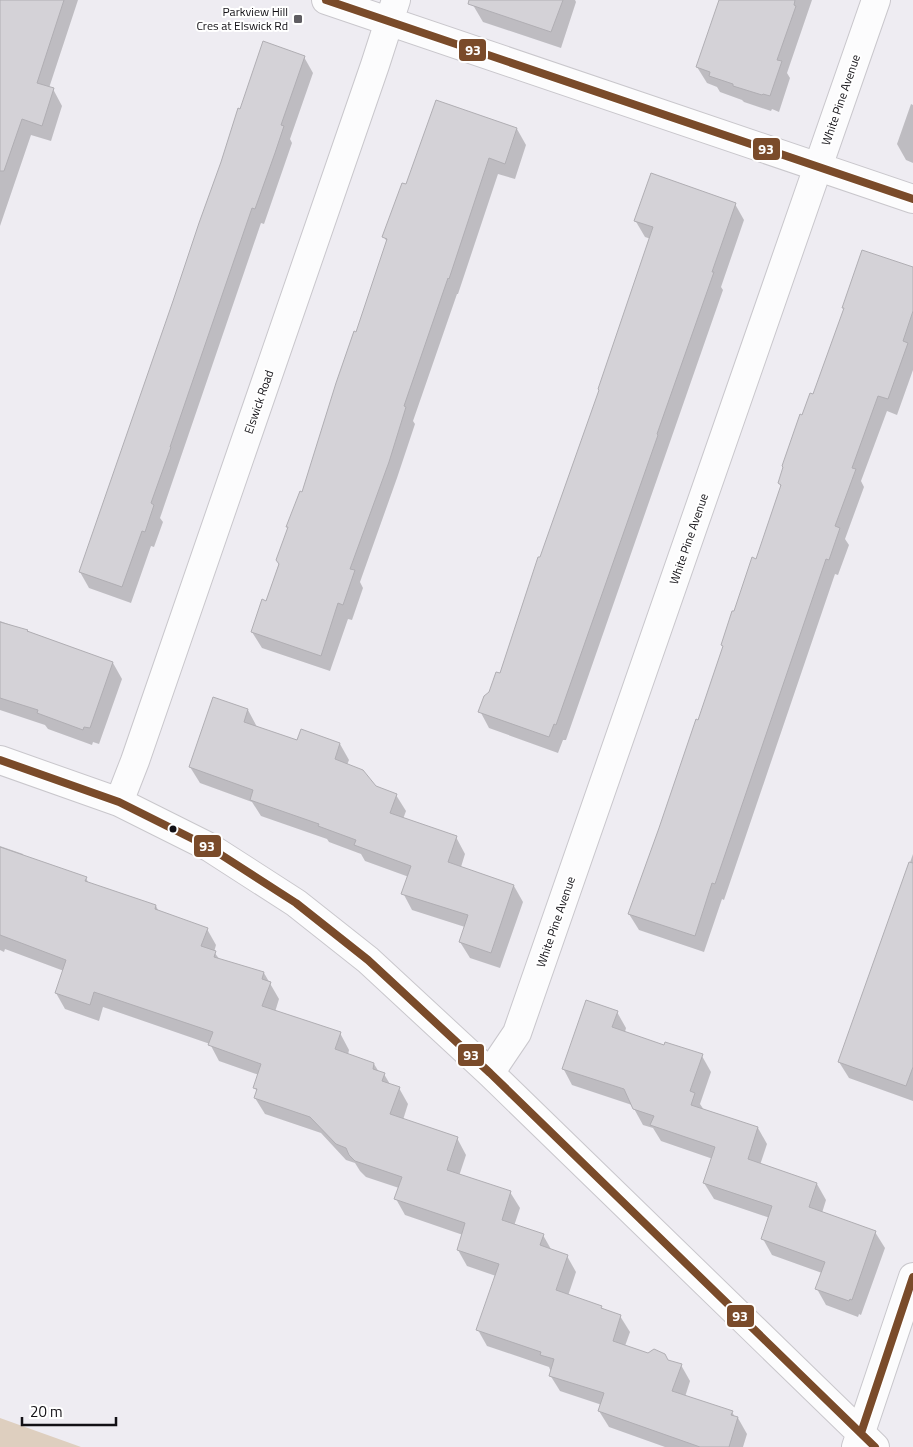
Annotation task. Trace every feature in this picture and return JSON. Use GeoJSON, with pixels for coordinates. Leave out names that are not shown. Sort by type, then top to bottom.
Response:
{"type":"FeatureCollection","features":[{"type":"Feature","properties":{"kind":"street"},"geometry":{"type":"LineString","coordinates":[[326,0],[392,11],[913,199]]}},
{"type":"Feature","properties":{"kind":"street","name":"White Pine Avenue"},"geometry":{"type":"LineString","coordinates":[[490,1073],[517,1033],[876,0]]}},
{"type":"Feature","properties":{"kind":"street","name":"Elswick Road"},"geometry":{"type":"LineString","coordinates":[[119,802],[392,11]]}},
{"type":"Feature","properties":{"kind":"street"},"geometry":{"type":"LineString","coordinates":[[0,760],[119,802],[209,847],[296,903],[368,960],[490,1073],[864,1442],[913,1277]]}},
{"type":"Feature","properties":{"kind":"shaded area"},"geometry":{"type":"Polygon","coordinates":[[[0,1418],[81,1447],[0,1447],[0,1418]]]}},
{"type":"Feature","properties":{"kind":"building"},"geometry":{"type":"Polygon","coordinates":[[[0,0],[64,0],[37,83],[54,88],[42,126],[22,119],[4,171],[0,171],[0,0]]]}},
{"type":"Feature","properties":{"kind":"building"},"geometry":{"type":"Polygon","coordinates":[[[469,0],[563,0],[551,32],[468,4],[469,0]]]}},
{"type":"Feature","properties":{"kind":"building"},"geometry":{"type":"Polygon","coordinates":[[[719,0],[795,0],[794,5],[796,6],[777,60],[782,61],[770,96],[733,86],[733,84],[709,76],[710,72],[696,67],[719,0]]]}},
{"type":"Feature","properties":{"kind":"building"},"geometry":{"type":"Polygon","coordinates":[[[263,41],[305,56],[281,125],[284,126],[275,153],[255,209],[252,208],[151,503],[154,505],[145,532],[142,531],[122,587],[79,572],[238,108],[240,109],[263,41]]]}},
{"type":"Feature","properties":{"kind":"building"},"geometry":{"type":"Polygon","coordinates":[[[436,100],[517,128],[505,164],[489,158],[404,406],[406,407],[389,462],[350,569],[355,570],[343,605],[338,603],[321,656],[251,632],[262,599],[266,601],[279,564],[276,560],[288,527],[286,527],[300,491],[302,492],[336,383],[354,331],[356,332],[387,239],[382,237],[402,183],[406,184],[436,100]]]}},
{"type":"Feature","properties":{"kind":"building"},"geometry":{"type":"Polygon","coordinates":[[[651,173],[736,203],[658,435],[556,725],[554,724],[549,737],[478,712],[484,696],[489,692],[496,672],[500,673],[538,557],[540,557],[599,390],[653,227],[634,221],[651,173]]]}},
{"type":"Feature","properties":{"kind":"building"},"geometry":{"type":"Polygon","coordinates":[[[862,250],[913,267],[913,311],[903,341],[908,343],[888,399],[878,396],[852,468],[856,469],[835,526],[840,528],[829,560],[826,559],[715,884],[712,883],[695,936],[628,914],[696,719],[698,720],[723,646],[721,645],[732,611],[734,611],[752,557],[756,559],[781,485],[778,483],[782,466],[800,414],[802,415],[810,393],[813,394],[844,308],[842,308],[862,250]]]}},
{"type":"Feature","properties":{"kind":"building"},"geometry":{"type":"Polygon","coordinates":[[[0,622],[28,630],[113,662],[90,728],[84,727],[83,730],[37,713],[38,710],[0,698],[0,622]]]}},
{"type":"Feature","properties":{"kind":"building"},"geometry":{"type":"Polygon","coordinates":[[[213,697],[248,709],[244,722],[297,740],[301,729],[340,743],[335,759],[363,770],[376,786],[397,794],[390,813],[457,836],[448,862],[514,885],[491,953],[459,942],[468,915],[401,894],[411,866],[354,845],[356,840],[318,826],[319,824],[250,800],[253,790],[189,767],[213,697]]]}},
{"type":"Feature","properties":{"kind":"building"},"geometry":{"type":"Polygon","coordinates":[[[0,847],[87,877],[85,881],[156,905],[155,909],[208,928],[201,946],[216,951],[214,957],[264,972],[262,979],[271,982],[262,1006],[341,1032],[335,1049],[374,1063],[373,1069],[385,1073],[382,1081],[400,1087],[390,1114],[458,1137],[447,1170],[511,1191],[502,1220],[544,1234],[540,1245],[568,1255],[556,1290],[602,1306],[601,1308],[621,1315],[613,1341],[648,1353],[654,1349],[665,1354],[668,1360],[682,1364],[672,1391],[733,1411],[731,1415],[738,1417],[729,1447],[700,1447],[598,1411],[604,1393],[549,1376],[554,1359],[540,1355],[541,1352],[476,1330],[499,1264],[457,1250],[465,1223],[394,1199],[402,1177],[355,1161],[349,1155],[346,1148],[336,1144],[310,1117],[254,1098],[257,1089],[253,1088],[261,1064],[208,1045],[213,1032],[94,992],[90,1005],[55,993],[66,960],[0,935],[0,847]]]}},
{"type":"Feature","properties":{"kind":"building"},"geometry":{"type":"Polygon","coordinates":[[[909,862],[913,863],[913,1067],[906,1086],[838,1062],[909,862]]]}},
{"type":"Feature","properties":{"kind":"building"},"geometry":{"type":"Polygon","coordinates":[[[586,1000],[618,1011],[612,1027],[664,1045],[665,1042],[703,1054],[690,1091],[695,1093],[691,1105],[758,1127],[748,1159],[817,1183],[809,1207],[876,1231],[852,1300],[850,1299],[849,1301],[815,1289],[825,1262],[761,1239],[772,1206],[703,1183],[715,1147],[650,1125],[654,1116],[633,1109],[624,1089],[562,1069],[586,1000]]]}},
{"type":"Feature","properties":{"kind":"transit line","name":"93"},"geometry":{"type":"LineString","coordinates":[[326,0],[913,199]]}},
{"type":"Feature","properties":{"kind":"transit line","name":"93"},"geometry":{"type":"LineString","coordinates":[[0,760],[119,802],[209,847],[296,903],[368,960],[490,1073],[875,1447]]}},
{"type":"Feature","properties":{"kind":"transit line","name":"93"},"geometry":{"type":"LineString","coordinates":[[861,1433],[913,1277]]}},
{"type":"Feature","properties":{"kind":"place","name":"Parkview Hill Cres at Elswick Rd"},"geometry":{"type":"Point","coordinates":[298,19]}}]}
